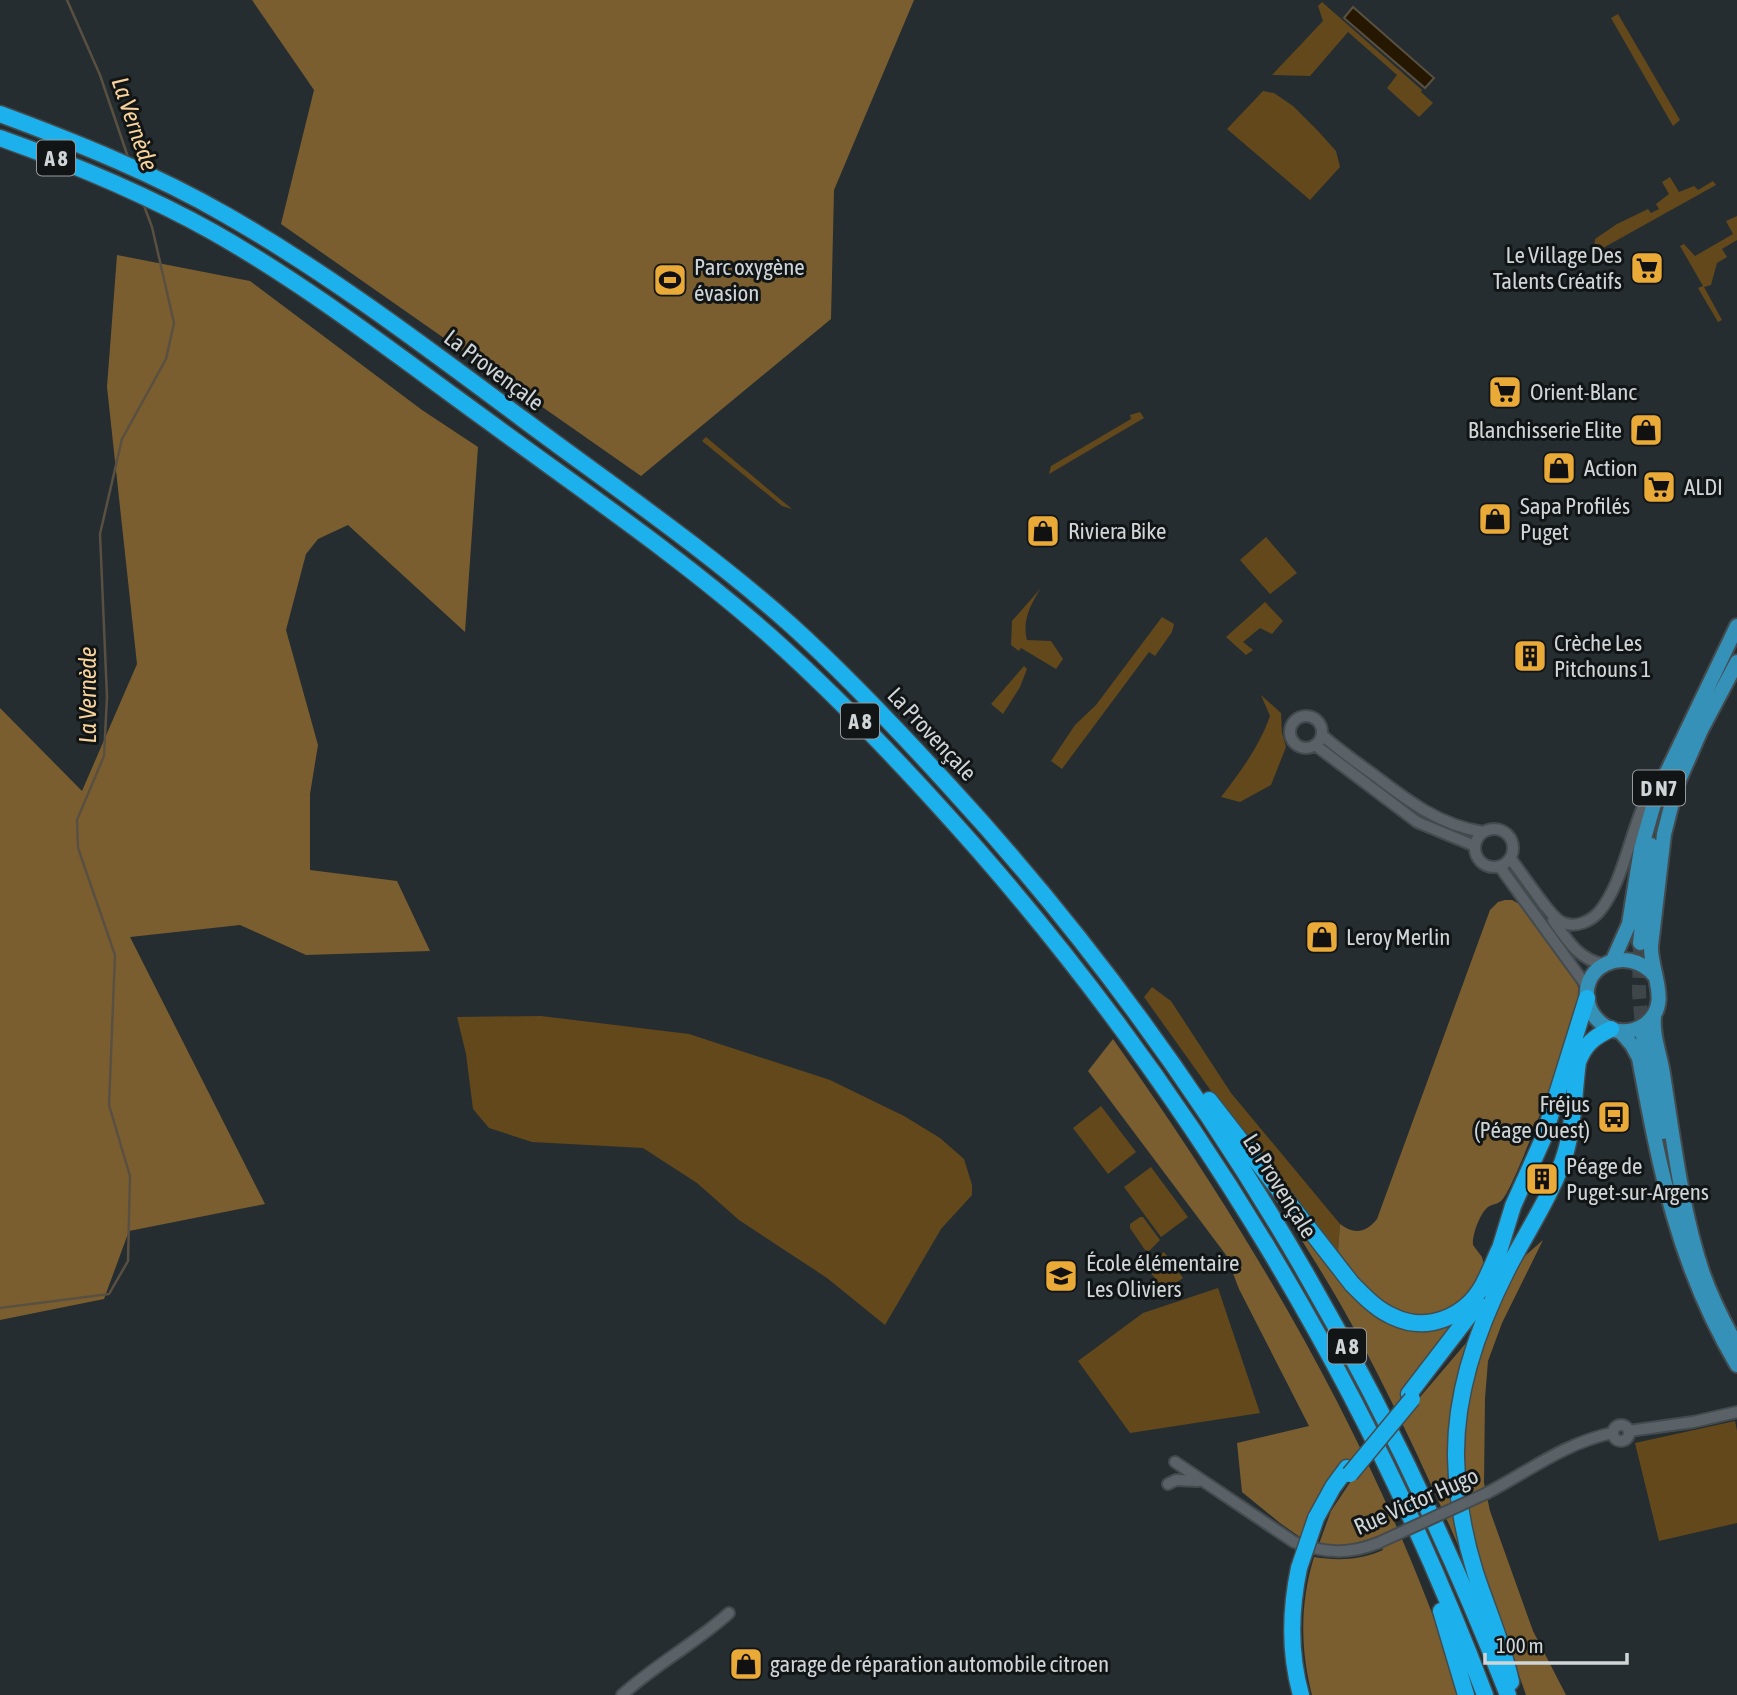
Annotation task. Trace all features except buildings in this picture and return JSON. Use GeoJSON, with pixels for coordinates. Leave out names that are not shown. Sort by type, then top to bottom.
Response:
{"type":"FeatureCollection","features":[{"type":"Feature","properties":{"kind":"highway","name":"La Provençale"},"geometry":{"type":"LineString","coordinates":[[0,114],[160,180],[224,214],[391,321],[729,572],[852,683],[976,815],[1030,877],[1142,1020],[1241,1164],[1334,1322],[1405,1457],[1508,1695]]}},
{"type":"Feature","properties":{"kind":"highway","name":"La Provençale"},"geometry":{"type":"LineString","coordinates":[[0,138],[61,159],[165,208],[213,232],[297,284],[714,589],[770,636],[880,741],[1013,891],[1089,985],[1205,1148],[1287,1280],[1334,1365],[1420,1541],[1485,1695]]}},
{"type":"Feature","properties":{"kind":"highway"},"geometry":{"type":"LineString","coordinates":[[1411,1396],[1485,1294],[1513,1206],[1543,1139],[1588,993]]}},
{"type":"Feature","properties":{"kind":"highway"},"geometry":{"type":"LineString","coordinates":[[1142,1020],[1195,1082],[1352,1284],[1380,1309],[1396,1318],[1411,1322],[1427,1323],[1454,1315],[1464,1308],[1483,1286],[1499,1250]]}},
{"type":"Feature","properties":{"kind":"highway"},"geometry":{"type":"LineString","coordinates":[[1514,1695],[1507,1660],[1467,1542],[1461,1516],[1456,1456],[1457,1424],[1468,1368],[1486,1317],[1566,1152],[1578,1062],[1583,1049],[1598,1035],[1616,1030]]}},
{"type":"Feature","properties":{"kind":"highway"},"geometry":{"type":"LineString","coordinates":[[1301,1695],[1294,1665],[1291,1624],[1301,1569],[1333,1487],[1462,1337],[1507,1271]]}},
{"type":"Feature","properties":{"kind":"highway"},"geometry":{"type":"LineString","coordinates":[[1420,1541],[1466,1695]]}},
{"type":"Feature","properties":{"kind":"highway"},"geometry":{"type":"LineString","coordinates":[[1301,1569],[1298,1641],[1307,1695]]}},
{"type":"Feature","properties":{"kind":"main road","name":"D N7"},"geometry":{"type":"LineString","coordinates":[[1609,962],[1625,936],[1632,911],[1640,849],[1648,816],[1672,759],[1737,626]]}},
{"type":"Feature","properties":{"kind":"main road","name":"D N7"},"geometry":{"type":"LineString","coordinates":[[1655,976],[1651,946],[1659,870],[1672,802],[1682,768],[1737,662]]}},
{"type":"Feature","properties":{"kind":"main road"},"geometry":{"type":"LineString","coordinates":[[1640,943],[1651,839],[1672,759]]}},
{"type":"Feature","properties":{"kind":"main road"},"geometry":{"type":"LineString","coordinates":[[1737,1346],[1714,1303],[1692,1236],[1662,1067],[1652,1029],[1660,996],[1655,976],[1649,969],[1632,960],[1609,962],[1591,979],[1588,993],[1595,1017],[1616,1030],[1632,1045],[1639,1058],[1663,1182],[1684,1251],[1714,1327],[1737,1365]]}},
{"type":"Feature","properties":{"kind":"main road"},"geometry":{"type":"LineString","coordinates":[[1616,1030],[1639,1028],[1654,1016]]}},
{"type":"Feature","properties":{"kind":"main road"},"geometry":{"type":"LineString","coordinates":[[1643,1036],[1684,1251]]}},
{"type":"Feature","properties":{"kind":"street"},"geometry":{"type":"LineString","coordinates":[[1475,846],[1417,822],[1319,740],[1434,817],[1469,830],[1483,832],[1494,828],[1510,837],[1514,848],[1511,859],[1500,867],[1489,867],[1478,859],[1475,846],[1483,832]]}},
{"type":"Feature","properties":{"kind":"street"},"geometry":{"type":"LineString","coordinates":[[1541,901],[1559,920],[1569,924],[1583,923],[1598,914],[1616,878],[1646,799],[1655,781],[1672,759]]}},
{"type":"Feature","properties":{"kind":"street"},"geometry":{"type":"LineString","coordinates":[[1511,859],[1580,954],[1593,962],[1609,962]]}},
{"type":"Feature","properties":{"kind":"street"},"geometry":{"type":"LineString","coordinates":[[1500,867],[1588,993]]}},
{"type":"Feature","properties":{"kind":"street","name":"Rue Victor Hugo"},"geometry":{"type":"LineString","coordinates":[[1175,1462],[1294,1542],[1312,1549],[1354,1552],[1487,1493],[1561,1450],[1588,1438],[1612,1433],[1613,1428],[1620,1424],[1625,1425],[1629,1431],[1693,1422],[1737,1412]]}},
{"type":"Feature","properties":{"kind":"street"},"geometry":{"type":"LineString","coordinates":[[1168,1484],[1188,1479],[1200,1481]]}},
{"type":"Feature","properties":{"kind":"street"},"geometry":{"type":"LineString","coordinates":[[622,1695],[642,1677],[702,1637],[729,1613]]}},
{"type":"Feature","properties":{"kind":"shaded area"},"geometry":{"type":"Polygon","coordinates":[[[252,0],[914,0],[834,190],[831,319],[641,476],[281,224],[314,90],[252,0]]]}},
{"type":"Feature","properties":{"kind":"shaded area"},"geometry":{"type":"Polygon","coordinates":[[[1322,2],[1422,90],[1433,103],[1419,117],[1387,88],[1397,75],[1348,32],[1310,76],[1272,75],[1323,21],[1318,6],[1322,2]]]}},
{"type":"Feature","properties":{"kind":"shaded area"},"geometry":{"type":"Polygon","coordinates":[[[1353,7],[1434,78],[1425,88],[1344,18],[1353,7]]]}},
{"type":"Feature","properties":{"kind":"shaded area"},"geometry":{"type":"Polygon","coordinates":[[[1618,14],[1680,120],[1673,126],[1611,18],[1618,14]]]}},
{"type":"Feature","properties":{"kind":"shaded area"},"geometry":{"type":"Polygon","coordinates":[[[1263,91],[1274,93],[1293,106],[1336,151],[1340,167],[1310,200],[1227,129],[1263,91]]]}},
{"type":"Feature","properties":{"kind":"shaded area"},"geometry":{"type":"Polygon","coordinates":[[[1670,177],[1679,192],[1694,186],[1698,190],[1713,181],[1716,185],[1594,253],[1595,239],[1617,224],[1648,209],[1651,213],[1659,209],[1656,204],[1669,194],[1662,182],[1670,177]]]}},
{"type":"Feature","properties":{"kind":"shaded area"},"geometry":{"type":"Polygon","coordinates":[[[1737,216],[1737,240],[1722,249],[1727,257],[1717,263],[1711,285],[1704,287],[1722,320],[1718,322],[1698,288],[1703,286],[1680,246],[1684,244],[1695,256],[1733,234],[1726,221],[1737,216]]]}},
{"type":"Feature","properties":{"kind":"shaded area"},"geometry":{"type":"Polygon","coordinates":[[[117,255],[250,281],[422,410],[478,447],[465,632],[348,525],[318,539],[306,554],[286,630],[318,745],[310,794],[310,870],[397,881],[430,951],[306,955],[240,925],[130,937],[265,1204],[129,1231],[104,1299],[0,1320],[0,708],[82,791],[137,664],[107,387],[117,255]]]}},
{"type":"Feature","properties":{"kind":"shaded area"},"geometry":{"type":"Polygon","coordinates":[[[1140,412],[1144,418],[1049,474],[1051,466],[1131,419],[1130,415],[1140,412]]]}},
{"type":"Feature","properties":{"kind":"shaded area"},"geometry":{"type":"Polygon","coordinates":[[[706,437],[792,509],[782,506],[702,441],[706,437]]]}},
{"type":"Feature","properties":{"kind":"shaded area"},"geometry":{"type":"Polygon","coordinates":[[[1266,537],[1297,573],[1270,594],[1240,560],[1266,537]]]}},
{"type":"Feature","properties":{"kind":"shaded area"},"geometry":{"type":"Polygon","coordinates":[[[1041,588],[1028,613],[1027,640],[1051,641],[1063,659],[1056,669],[1011,645],[1012,621],[1041,588]]]}},
{"type":"Feature","properties":{"kind":"shaded area"},"geometry":{"type":"Polygon","coordinates":[[[1265,602],[1283,621],[1272,634],[1260,628],[1243,642],[1253,650],[1246,655],[1226,637],[1265,602]]]}},
{"type":"Feature","properties":{"kind":"shaded area"},"geometry":{"type":"Polygon","coordinates":[[[1162,617],[1174,624],[1172,632],[1155,656],[1149,652],[1062,769],[1051,761],[1075,725],[1096,705],[1162,617]]]}},
{"type":"Feature","properties":{"kind":"shaded area"},"geometry":{"type":"Polygon","coordinates":[[[1024,666],[1027,669],[1020,687],[1003,714],[991,704],[1024,666]]]}},
{"type":"Feature","properties":{"kind":"shaded area"},"geometry":{"type":"Polygon","coordinates":[[[1261,695],[1281,713],[1286,747],[1271,785],[1240,802],[1221,797],[1255,748],[1266,727],[1270,716],[1261,695]]]}},
{"type":"Feature","properties":{"kind":"shaded area"},"geometry":{"type":"Polygon","coordinates":[[[1512,900],[1523,906],[1563,959],[1579,990],[1577,1003],[1560,1060],[1520,1164],[1502,1200],[1488,1207],[1477,1224],[1473,1245],[1482,1257],[1485,1268],[1456,1308],[1425,1317],[1404,1314],[1381,1303],[1344,1265],[1338,1250],[1340,1224],[1350,1230],[1360,1231],[1377,1219],[1490,910],[1498,902],[1512,900]]]}},
{"type":"Feature","properties":{"kind":"shaded area"},"geometry":{"type":"Polygon","coordinates":[[[1152,987],[1171,1001],[1231,1093],[1340,1224],[1338,1250],[1344,1265],[1234,1123],[1144,997],[1152,987]]]}},
{"type":"Feature","properties":{"kind":"shaded area"},"geometry":{"type":"Polygon","coordinates":[[[541,1016],[689,1034],[830,1080],[904,1116],[940,1138],[964,1159],[972,1185],[972,1195],[941,1229],[885,1325],[827,1278],[739,1220],[697,1183],[643,1148],[532,1142],[489,1128],[473,1109],[466,1054],[457,1017],[541,1016]]]}},
{"type":"Feature","properties":{"kind":"shaded area"},"geometry":{"type":"Polygon","coordinates":[[[1113,1039],[1217,1194],[1312,1354],[1355,1436],[1394,1521],[1430,1607],[1461,1695],[1312,1695],[1305,1660],[1303,1626],[1306,1591],[1314,1557],[1349,1559],[1383,1550],[1377,1537],[1344,1546],[1319,1544],[1331,1511],[1353,1478],[1346,1464],[1308,1520],[1300,1537],[1242,1492],[1237,1443],[1309,1426],[1239,1289],[1226,1255],[1088,1071],[1113,1039]]]}},
{"type":"Feature","properties":{"kind":"shaded area"},"geometry":{"type":"Polygon","coordinates":[[[1101,1106],[1136,1152],[1108,1174],[1073,1128],[1101,1106]]]}},
{"type":"Feature","properties":{"kind":"shaded area"},"geometry":{"type":"Polygon","coordinates":[[[1151,1167],[1188,1217],[1161,1237],[1124,1187],[1151,1167]]]}},
{"type":"Feature","properties":{"kind":"shaded area"},"geometry":{"type":"Polygon","coordinates":[[[1285,1206],[1385,1319],[1464,1316],[1400,1397],[1409,1410],[1472,1336],[1458,1394],[1465,1561],[1382,1382],[1343,1308],[1282,1208],[1285,1206]]]}},
{"type":"Feature","properties":{"kind":"shaded area"},"geometry":{"type":"Polygon","coordinates":[[[1143,1217],[1160,1240],[1149,1251],[1145,1250],[1130,1228],[1130,1224],[1143,1217]]]}},
{"type":"Feature","properties":{"kind":"shaded area"},"geometry":{"type":"Polygon","coordinates":[[[1543,1240],[1502,1323],[1488,1361],[1484,1483],[1490,1511],[1533,1631],[1566,1695],[1526,1695],[1473,1544],[1463,1471],[1465,1407],[1481,1344],[1514,1272],[1526,1255],[1543,1240]]]}},
{"type":"Feature","properties":{"kind":"shaded area"},"geometry":{"type":"Polygon","coordinates":[[[1164,1252],[1183,1278],[1164,1291],[1146,1266],[1164,1252]]]}},
{"type":"Feature","properties":{"kind":"shaded area"},"geometry":{"type":"Polygon","coordinates":[[[1218,1288],[1260,1413],[1130,1433],[1078,1361],[1143,1313],[1218,1288]]]}},
{"type":"Feature","properties":{"kind":"shaded area"},"geometry":{"type":"Polygon","coordinates":[[[1735,1421],[1737,1523],[1659,1541],[1635,1443],[1735,1421]]]}},
{"type":"Feature","properties":{"kind":"waterway","name":"La Vernède"},"geometry":{"type":"LineString","coordinates":[[67,0],[100,75],[129,160]]}},
{"type":"Feature","properties":{"kind":"waterway","name":"La Vernède"},"geometry":{"type":"LineString","coordinates":[[0,1308],[109,1294],[128,1261],[130,1176],[109,1105],[115,955],[78,848],[77,820],[104,756],[107,697],[100,534],[122,439],[166,359],[174,323],[152,227],[143,203]]}},
{"type":"Feature","properties":{"kind":"tunnel"},"geometry":{"type":"LineString","coordinates":[[1640,943],[1639,993],[1643,1036]]}},
{"type":"Feature","properties":{"kind":"place","name":"Le Village Des Talents Créatifs"},"geometry":{"type":"Point","coordinates":[1647,268]}},
{"type":"Feature","properties":{"kind":"place","name":"Parc oxygène évasion"},"geometry":{"type":"Point","coordinates":[670,280]}},
{"type":"Feature","properties":{"kind":"place","name":"Orient-Blanc"},"geometry":{"type":"Point","coordinates":[1505,392]}},
{"type":"Feature","properties":{"kind":"place","name":"Blanchisserie Elite"},"geometry":{"type":"Point","coordinates":[1646,430]}},
{"type":"Feature","properties":{"kind":"place","name":"Action"},"geometry":{"type":"Point","coordinates":[1559,468]}},
{"type":"Feature","properties":{"kind":"place","name":"ALDI"},"geometry":{"type":"Point","coordinates":[1659,487]}},
{"type":"Feature","properties":{"kind":"place","name":"Sapa Profilés Puget"},"geometry":{"type":"Point","coordinates":[1495,519]}},
{"type":"Feature","properties":{"kind":"place","name":"Riviera Bike"},"geometry":{"type":"Point","coordinates":[1043,531]}},
{"type":"Feature","properties":{"kind":"place","name":"Crèche Les Pitchouns 1"},"geometry":{"type":"Point","coordinates":[1530,656]}},
{"type":"Feature","properties":{"kind":"place","name":"Leroy Merlin"},"geometry":{"type":"Point","coordinates":[1322,937]}},
{"type":"Feature","properties":{"kind":"place","name":"Fréjus (Péage Ouest)"},"geometry":{"type":"Point","coordinates":[1614,1117]}},
{"type":"Feature","properties":{"kind":"place","name":"Péage de Puget-sur-Argens"},"geometry":{"type":"Point","coordinates":[1542,1179]}},
{"type":"Feature","properties":{"kind":"place","name":"École élémentaire Les Oliviers"},"geometry":{"type":"Point","coordinates":[1061,1276]}},
{"type":"Feature","properties":{"kind":"place","name":"garage de réparation automobile citroen"},"geometry":{"type":"Point","coordinates":[746,1664]}}]}
